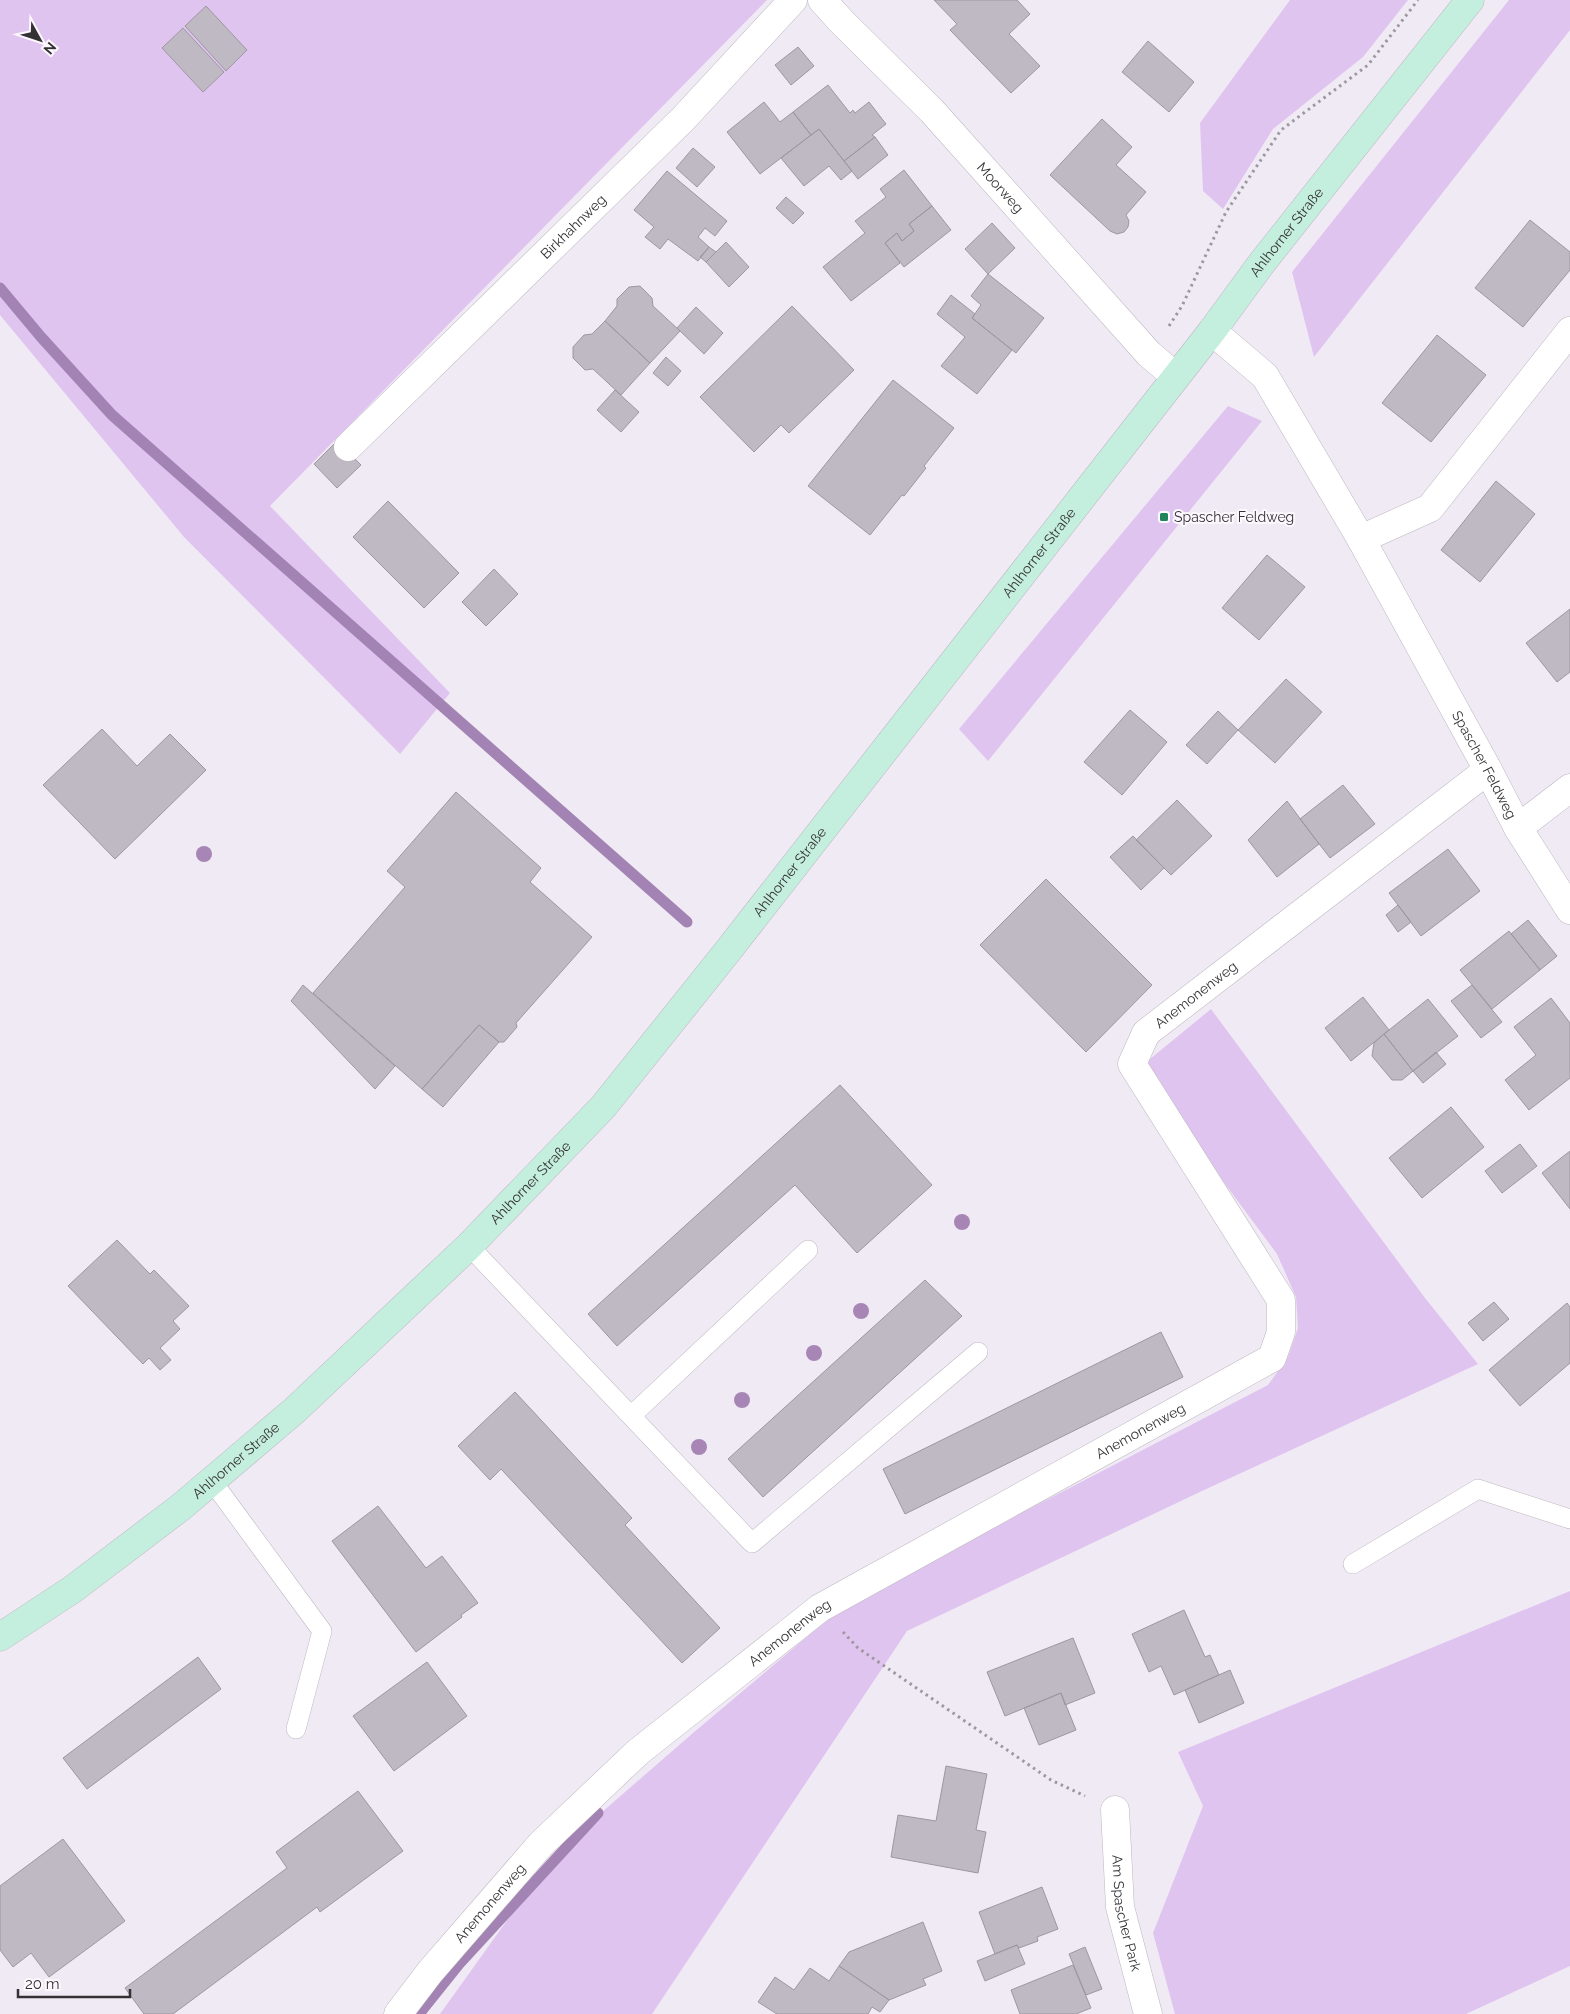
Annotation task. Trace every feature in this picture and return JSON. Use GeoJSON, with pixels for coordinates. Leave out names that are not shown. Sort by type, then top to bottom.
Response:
{"type":"FeatureCollection","features":[{"type":"Feature","properties":{"kind":"street","name":"Birkhahnweg"},"geometry":{"type":"LineString","coordinates":[[348,447],[684,118],[793,0]]}},
{"type":"Feature","properties":{"kind":"street","name":"Moorweg"},"geometry":{"type":"LineString","coordinates":[[822,0],[932,111],[1149,354],[1175,376]]}},
{"type":"Feature","properties":{"kind":"street","name":"Ahlhorner Straße"},"geometry":{"type":"LineString","coordinates":[[0,1637],[72,1589],[180,1507],[295,1410],[470,1246],[603,1107],[733,944],[1212,331],[1261,264],[1470,0]]}},
{"type":"Feature","properties":{"kind":"street","name":"Spascher Feldweg"},"geometry":{"type":"LineString","coordinates":[[1212,331],[1265,376],[1361,539],[1518,828],[1570,910]]}},
{"type":"Feature","properties":{"kind":"street"},"geometry":{"type":"LineString","coordinates":[[1361,539],[1430,508],[1570,331]]}},
{"type":"Feature","properties":{"kind":"street","name":"Anemonenweg"},"geometry":{"type":"LineString","coordinates":[[398,2014],[430,1972],[541,1844],[638,1752],[813,1613],[1272,1358],[1281,1332],[1281,1300],[1132,1064],[1146,1033],[1488,770]]}},
{"type":"Feature","properties":{"kind":"street"},"geometry":{"type":"LineString","coordinates":[[1518,828],[1570,788]]}},
{"type":"Feature","properties":{"kind":"street","name":"Am Spascher Park"},"geometry":{"type":"LineString","coordinates":[[1115,1810],[1120,1907],[1148,2014]]}},
{"type":"Feature","properties":{"kind":"lane"},"geometry":{"type":"LineString","coordinates":[[470,1246],[752,1543],[978,1352]]}},
{"type":"Feature","properties":{"kind":"lane"},"geometry":{"type":"LineString","coordinates":[[631,1416],[808,1250]]}},
{"type":"Feature","properties":{"kind":"lane"},"geometry":{"type":"LineString","coordinates":[[212,1481],[322,1631],[296,1729]]}},
{"type":"Feature","properties":{"kind":"lane"},"geometry":{"type":"LineString","coordinates":[[1353,1564],[1478,1489],[1570,1518]]}},
{"type":"Feature","properties":{"kind":"path"},"geometry":{"type":"LineString","coordinates":[[1149,354],[1182,306],[1226,212],[1281,130],[1368,65],[1418,0]]}},
{"type":"Feature","properties":{"kind":"path"},"geometry":{"type":"LineString","coordinates":[[858,1648],[1051,1780]]}},
{"type":"Feature","properties":{"kind":"shaded area"},"geometry":{"type":"Polygon","coordinates":[[[0,0],[767,0],[270,506],[450,693],[400,754],[184,537],[0,315],[0,0]]]}},
{"type":"Feature","properties":{"kind":"shaded area"},"geometry":{"type":"Polygon","coordinates":[[[1290,0],[1408,0],[1363,57],[1273,129],[1223,209],[1203,191],[1200,123],[1290,0]]]}},
{"type":"Feature","properties":{"kind":"shaded area"},"geometry":{"type":"Polygon","coordinates":[[[1509,0],[1570,0],[1570,30],[1314,357],[1292,272],[1509,0]]]}},
{"type":"Feature","properties":{"kind":"shaded area"},"geometry":{"type":"Polygon","coordinates":[[[1228,406],[1262,421],[988,761],[959,729],[1228,406]]]}},
{"type":"Feature","properties":{"kind":"shaded area"},"geometry":{"type":"Polygon","coordinates":[[[1211,1009],[1425,1298],[1478,1364],[1202,1491],[907,1631],[652,2014],[440,2014],[556,1852],[846,1604],[1268,1385],[1288,1357],[1298,1328],[1296,1297],[1277,1254],[1139,1068],[1211,1009]]]}},
{"type":"Feature","properties":{"kind":"shaded area"},"geometry":{"type":"Polygon","coordinates":[[[1570,1591],[1570,1966],[1466,2014],[1175,2014],[1153,1933],[1203,1806],[1178,1752],[1570,1591]]]}},
{"type":"Feature","properties":{"kind":"building"},"geometry":{"type":"Polygon","coordinates":[[[934,0],[1017,0],[1030,14],[1009,34],[1040,66],[1011,93],[950,30],[957,24],[934,0]]]}},
{"type":"Feature","properties":{"kind":"building"},"geometry":{"type":"Polygon","coordinates":[[[206,6],[247,50],[226,71],[185,26],[206,6]]]}},
{"type":"Feature","properties":{"kind":"building"},"geometry":{"type":"Polygon","coordinates":[[[183,28],[224,72],[203,92],[162,48],[183,28]]]}},
{"type":"Feature","properties":{"kind":"building"},"geometry":{"type":"Polygon","coordinates":[[[1148,41],[1194,82],[1169,112],[1122,72],[1148,41]]]}},
{"type":"Feature","properties":{"kind":"building"},"geometry":{"type":"Polygon","coordinates":[[[798,47],[814,66],[791,85],[775,65],[798,47]]]}},
{"type":"Feature","properties":{"kind":"building"},"geometry":{"type":"Polygon","coordinates":[[[828,85],[850,113],[853,110],[855,113],[869,102],[886,124],[872,135],[875,137],[844,161],[819,129],[811,135],[793,112],[828,85]]]}},
{"type":"Feature","properties":{"kind":"building"},"geometry":{"type":"Polygon","coordinates":[[[764,102],[780,122],[793,112],[811,135],[760,174],[727,132],[764,102]]]}},
{"type":"Feature","properties":{"kind":"building"},"geometry":{"type":"Polygon","coordinates":[[[1102,119],[1132,147],[1116,165],[1146,192],[1126,215],[1129,221],[1128,227],[1124,232],[1117,234],[1110,231],[1050,175],[1102,119]]]}},
{"type":"Feature","properties":{"kind":"building"},"geometry":{"type":"Polygon","coordinates":[[[819,129],[852,171],[841,180],[829,166],[804,186],[781,158],[819,129]]]}},
{"type":"Feature","properties":{"kind":"building"},"geometry":{"type":"Polygon","coordinates":[[[875,137],[888,155],[858,179],[844,161],[875,137]]]}},
{"type":"Feature","properties":{"kind":"building"},"geometry":{"type":"Polygon","coordinates":[[[693,148],[715,167],[697,187],[676,168],[693,148]]]}},
{"type":"Feature","properties":{"kind":"building"},"geometry":{"type":"Polygon","coordinates":[[[904,170],[932,206],[909,224],[914,231],[902,241],[897,233],[885,243],[900,263],[851,301],[823,267],[865,233],[855,221],[886,197],[880,189],[904,170]]]}},
{"type":"Feature","properties":{"kind":"building"},"geometry":{"type":"Polygon","coordinates":[[[667,171],[727,221],[715,236],[705,228],[698,237],[709,247],[698,261],[668,239],[660,249],[645,237],[654,227],[634,210],[667,171]]]}},
{"type":"Feature","properties":{"kind":"building"},"geometry":{"type":"Polygon","coordinates":[[[786,197],[804,213],[793,224],[776,208],[786,197]]]}},
{"type":"Feature","properties":{"kind":"building"},"geometry":{"type":"Polygon","coordinates":[[[932,206],[951,230],[904,267],[885,243],[897,233],[902,241],[914,231],[909,224],[932,206]]]}},
{"type":"Feature","properties":{"kind":"building"},"geometry":{"type":"Polygon","coordinates":[[[1530,220],[1570,252],[1570,270],[1523,327],[1475,288],[1530,220]]]}},
{"type":"Feature","properties":{"kind":"building"},"geometry":{"type":"Polygon","coordinates":[[[992,223],[1015,248],[988,274],[965,249],[992,223]]]}},
{"type":"Feature","properties":{"kind":"building"},"geometry":{"type":"Polygon","coordinates":[[[726,242],[749,267],[729,287],[706,262],[726,242]]]}},
{"type":"Feature","properties":{"kind":"building"},"geometry":{"type":"Polygon","coordinates":[[[709,247],[716,252],[706,262],[700,257],[709,247]]]}},
{"type":"Feature","properties":{"kind":"building"},"geometry":{"type":"Polygon","coordinates":[[[988,274],[1044,318],[1016,353],[972,318],[981,305],[971,296],[988,274]]]}},
{"type":"Feature","properties":{"kind":"building"},"geometry":{"type":"Polygon","coordinates":[[[640,286],[652,298],[653,306],[680,331],[650,363],[605,321],[617,306],[617,299],[629,287],[640,286]]]}},
{"type":"Feature","properties":{"kind":"building"},"geometry":{"type":"Polygon","coordinates":[[[951,295],[975,314],[972,318],[1012,350],[977,394],[941,366],[965,337],[937,314],[951,295]]]}},
{"type":"Feature","properties":{"kind":"building"},"geometry":{"type":"Polygon","coordinates":[[[792,306],[854,370],[789,433],[781,425],[754,452],[700,397],[792,306]]]}},
{"type":"Feature","properties":{"kind":"building"},"geometry":{"type":"Polygon","coordinates":[[[696,307],[723,333],[704,354],[677,328],[696,307]]]}},
{"type":"Feature","properties":{"kind":"building"},"geometry":{"type":"Polygon","coordinates":[[[605,321],[650,363],[621,395],[593,369],[585,370],[573,358],[573,347],[584,335],[592,334],[605,321]]]}},
{"type":"Feature","properties":{"kind":"building"},"geometry":{"type":"Polygon","coordinates":[[[1437,335],[1486,375],[1431,442],[1382,403],[1437,335]]]}},
{"type":"Feature","properties":{"kind":"building"},"geometry":{"type":"Polygon","coordinates":[[[666,357],[681,371],[668,386],[653,373],[666,357]]]}},
{"type":"Feature","properties":{"kind":"building"},"geometry":{"type":"Polygon","coordinates":[[[893,380],[954,428],[924,466],[926,468],[870,535],[808,486],[893,380]]]}},
{"type":"Feature","properties":{"kind":"building"},"geometry":{"type":"Polygon","coordinates":[[[615,390],[639,412],[621,432],[597,410],[615,390]]]}},
{"type":"Feature","properties":{"kind":"building"},"geometry":{"type":"Polygon","coordinates":[[[337,441],[361,465],[337,488],[314,464],[337,441]]]}},
{"type":"Feature","properties":{"kind":"building"},"geometry":{"type":"Polygon","coordinates":[[[1496,481],[1535,514],[1480,582],[1441,550],[1496,481]]]}},
{"type":"Feature","properties":{"kind":"building"},"geometry":{"type":"Polygon","coordinates":[[[388,501],[459,573],[424,608],[353,537],[388,501]]]}},
{"type":"Feature","properties":{"kind":"building"},"geometry":{"type":"Polygon","coordinates":[[[1267,555],[1305,587],[1259,640],[1222,608],[1267,555]]]}},
{"type":"Feature","properties":{"kind":"building"},"geometry":{"type":"Polygon","coordinates":[[[494,569],[518,594],[486,626],[462,602],[494,569]]]}},
{"type":"Feature","properties":{"kind":"building"},"geometry":{"type":"Polygon","coordinates":[[[1570,609],[1570,672],[1557,682],[1526,643],[1570,609]]]}},
{"type":"Feature","properties":{"kind":"building"},"geometry":{"type":"Polygon","coordinates":[[[1286,679],[1322,712],[1275,763],[1238,730],[1286,679]]]}},
{"type":"Feature","properties":{"kind":"building"},"geometry":{"type":"Polygon","coordinates":[[[1130,710],[1167,742],[1122,795],[1084,762],[1130,710]]]}},
{"type":"Feature","properties":{"kind":"building"},"geometry":{"type":"Polygon","coordinates":[[[1218,711],[1238,730],[1207,764],[1186,745],[1218,711]]]}},
{"type":"Feature","properties":{"kind":"building"},"geometry":{"type":"Polygon","coordinates":[[[102,729],[137,766],[170,734],[206,770],[115,859],[43,785],[102,729]]]}},
{"type":"Feature","properties":{"kind":"building"},"geometry":{"type":"Polygon","coordinates":[[[1343,785],[1375,824],[1330,858],[1300,819],[1343,785]]]}},
{"type":"Feature","properties":{"kind":"building"},"geometry":{"type":"Polygon","coordinates":[[[456,792],[541,868],[530,882],[592,937],[516,1023],[517,1027],[504,1042],[499,1042],[479,1025],[422,1089],[313,993],[405,887],[387,871],[456,792]]]}},
{"type":"Feature","properties":{"kind":"building"},"geometry":{"type":"Polygon","coordinates":[[[1177,800],[1212,836],[1171,875],[1136,840],[1177,800]]]}},
{"type":"Feature","properties":{"kind":"building"},"geometry":{"type":"Polygon","coordinates":[[[1287,801],[1319,844],[1277,877],[1248,840],[1287,801]]]}},
{"type":"Feature","properties":{"kind":"building"},"geometry":{"type":"Polygon","coordinates":[[[1133,836],[1164,868],[1141,890],[1110,857],[1133,836]]]}},
{"type":"Feature","properties":{"kind":"building"},"geometry":{"type":"Polygon","coordinates":[[[1448,849],[1480,891],[1421,936],[1389,893],[1448,849]]]}},
{"type":"Feature","properties":{"kind":"building"},"geometry":{"type":"Polygon","coordinates":[[[1046,879],[1152,985],[1086,1052],[980,945],[1046,879]]]}},
{"type":"Feature","properties":{"kind":"building"},"geometry":{"type":"Polygon","coordinates":[[[1398,905],[1411,922],[1398,932],[1386,915],[1398,905]]]}},
{"type":"Feature","properties":{"kind":"building"},"geometry":{"type":"Polygon","coordinates":[[[1528,920],[1557,956],[1540,970],[1511,934],[1528,920]]]}},
{"type":"Feature","properties":{"kind":"building"},"geometry":{"type":"Polygon","coordinates":[[[1509,931],[1540,970],[1492,1009],[1460,970],[1509,931]]]}},
{"type":"Feature","properties":{"kind":"building"},"geometry":{"type":"Polygon","coordinates":[[[303,985],[395,1066],[375,1089],[291,1001],[303,985]]]}},
{"type":"Feature","properties":{"kind":"building"},"geometry":{"type":"Polygon","coordinates":[[[1472,985],[1502,1022],[1481,1038],[1451,1001],[1472,985]]]}},
{"type":"Feature","properties":{"kind":"building"},"geometry":{"type":"Polygon","coordinates":[[[1363,997],[1389,1030],[1351,1061],[1325,1028],[1363,997]]]}},
{"type":"Feature","properties":{"kind":"building"},"geometry":{"type":"Polygon","coordinates":[[[1551,998],[1570,1023],[1570,1078],[1529,1110],[1505,1080],[1536,1055],[1514,1027],[1551,998]]]}},
{"type":"Feature","properties":{"kind":"building"},"geometry":{"type":"Polygon","coordinates":[[[1428,999],[1458,1036],[1413,1071],[1384,1034],[1428,999]]]}},
{"type":"Feature","properties":{"kind":"building"},"geometry":{"type":"Polygon","coordinates":[[[479,1025],[499,1042],[443,1107],[422,1089],[479,1025]]]}},
{"type":"Feature","properties":{"kind":"building"},"geometry":{"type":"Polygon","coordinates":[[[1384,1034],[1413,1071],[1402,1080],[1392,1080],[1372,1056],[1374,1043],[1384,1034]]]}},
{"type":"Feature","properties":{"kind":"building"},"geometry":{"type":"Polygon","coordinates":[[[1436,1052],[1446,1064],[1423,1083],[1413,1071],[1436,1052]]]}},
{"type":"Feature","properties":{"kind":"building"},"geometry":{"type":"Polygon","coordinates":[[[840,1085],[932,1185],[857,1253],[795,1185],[617,1346],[588,1314],[840,1085]]]}},
{"type":"Feature","properties":{"kind":"building"},"geometry":{"type":"Polygon","coordinates":[[[1451,1107],[1484,1147],[1422,1198],[1389,1158],[1451,1107]]]}},
{"type":"Feature","properties":{"kind":"building"},"geometry":{"type":"Polygon","coordinates":[[[1520,1144],[1537,1166],[1502,1193],[1485,1171],[1520,1144]]]}},
{"type":"Feature","properties":{"kind":"building"},"geometry":{"type":"Polygon","coordinates":[[[1570,1151],[1570,1209],[1542,1173],[1570,1151]]]}},
{"type":"Feature","properties":{"kind":"building"},"geometry":{"type":"Polygon","coordinates":[[[117,1240],[150,1274],[154,1270],[189,1306],[173,1321],[180,1329],[160,1348],[171,1360],[160,1370],[149,1358],[143,1364],[68,1286],[117,1240]]]}},
{"type":"Feature","properties":{"kind":"building"},"geometry":{"type":"Polygon","coordinates":[[[925,1280],[962,1316],[763,1497],[728,1459],[925,1280]]]}},
{"type":"Feature","properties":{"kind":"building"},"geometry":{"type":"Polygon","coordinates":[[[1494,1302],[1509,1319],[1483,1341],[1468,1323],[1494,1302]]]}},
{"type":"Feature","properties":{"kind":"building"},"geometry":{"type":"Polygon","coordinates":[[[1567,1303],[1570,1307],[1570,1363],[1520,1406],[1489,1370],[1567,1303]]]}},
{"type":"Feature","properties":{"kind":"building"},"geometry":{"type":"Polygon","coordinates":[[[1161,1332],[1183,1377],[905,1514],[883,1469],[1161,1332]]]}},
{"type":"Feature","properties":{"kind":"building"},"geometry":{"type":"Polygon","coordinates":[[[515,1392],[632,1518],[625,1525],[720,1628],[682,1663],[501,1469],[490,1480],[458,1446],[515,1392]]]}},
{"type":"Feature","properties":{"kind":"building"},"geometry":{"type":"Polygon","coordinates":[[[378,1506],[426,1568],[442,1556],[478,1603],[416,1652],[332,1541],[378,1506]]]}},
{"type":"Feature","properties":{"kind":"building"},"geometry":{"type":"Polygon","coordinates":[[[1184,1610],[1205,1657],[1210,1655],[1219,1675],[1174,1695],[1161,1666],[1149,1672],[1132,1634],[1184,1610]]]}},
{"type":"Feature","properties":{"kind":"building"},"geometry":{"type":"Polygon","coordinates":[[[1073,1638],[1095,1693],[1065,1705],[1061,1693],[1005,1716],[987,1672],[1073,1638]]]}},
{"type":"Feature","properties":{"kind":"building"},"geometry":{"type":"Polygon","coordinates":[[[198,1657],[221,1689],[87,1789],[63,1758],[198,1657]]]}},
{"type":"Feature","properties":{"kind":"building"},"geometry":{"type":"Polygon","coordinates":[[[427,1662],[467,1716],[394,1771],[353,1716],[427,1662]]]}},
{"type":"Feature","properties":{"kind":"building"},"geometry":{"type":"Polygon","coordinates":[[[1230,1670],[1244,1703],[1199,1723],[1185,1690],[1230,1670]]]}},
{"type":"Feature","properties":{"kind":"building"},"geometry":{"type":"Polygon","coordinates":[[[1061,1693],[1076,1730],[1039,1745],[1024,1708],[1061,1693]]]}},
{"type":"Feature","properties":{"kind":"building"},"geometry":{"type":"Polygon","coordinates":[[[946,1766],[987,1774],[976,1830],[986,1832],[978,1873],[891,1857],[898,1815],[936,1821],[946,1766]]]}},
{"type":"Feature","properties":{"kind":"building"},"geometry":{"type":"Polygon","coordinates":[[[358,1791],[403,1851],[320,1912],[317,1907],[173,2014],[144,2014],[125,1988],[287,1868],[276,1852],[358,1791]]]}},
{"type":"Feature","properties":{"kind":"building"},"geometry":{"type":"Polygon","coordinates":[[[63,1839],[125,1921],[49,1977],[31,1953],[13,1967],[0,1950],[0,1886],[63,1839]]]}},
{"type":"Feature","properties":{"kind":"building"},"geometry":{"type":"Polygon","coordinates":[[[1042,1887],[1058,1929],[1037,1937],[1038,1941],[1019,1948],[1017,1945],[995,1954],[979,1912],[1042,1887]]]}},
{"type":"Feature","properties":{"kind":"building"},"geometry":{"type":"Polygon","coordinates":[[[923,1922],[942,1971],[923,1979],[926,1985],[889,2000],[839,1966],[849,1952],[923,1922]]]}},
{"type":"Feature","properties":{"kind":"building"},"geometry":{"type":"Polygon","coordinates":[[[1017,1945],[1025,1964],[985,1981],[977,1961],[1017,1945]]]}},
{"type":"Feature","properties":{"kind":"building"},"geometry":{"type":"Polygon","coordinates":[[[1085,1947],[1102,1989],[1086,1995],[1069,1954],[1085,1947]]]}},
{"type":"Feature","properties":{"kind":"building"},"geometry":{"type":"Polygon","coordinates":[[[1073,1965],[1091,2008],[1076,2014],[1020,2014],[1011,1990],[1073,1965]]]}},
{"type":"Feature","properties":{"kind":"building"},"geometry":{"type":"Polygon","coordinates":[[[839,1966],[889,2000],[880,2012],[872,2007],[868,2014],[777,2014],[758,2002],[775,1977],[794,1990],[810,1968],[829,1981],[839,1966]]]}},
{"type":"Feature","properties":{"kind":"waterway"},"geometry":{"type":"LineString","coordinates":[[0,288],[41,337],[112,415],[687,922]]}},
{"type":"Feature","properties":{"kind":"waterway"},"geometry":{"type":"LineString","coordinates":[[419,2014],[459,1964],[598,1813]]}},
{"type":"Feature","properties":{"kind":"place","name":"Spascher Feldweg"},"geometry":{"type":"Point","coordinates":[1164,517]}}]}
